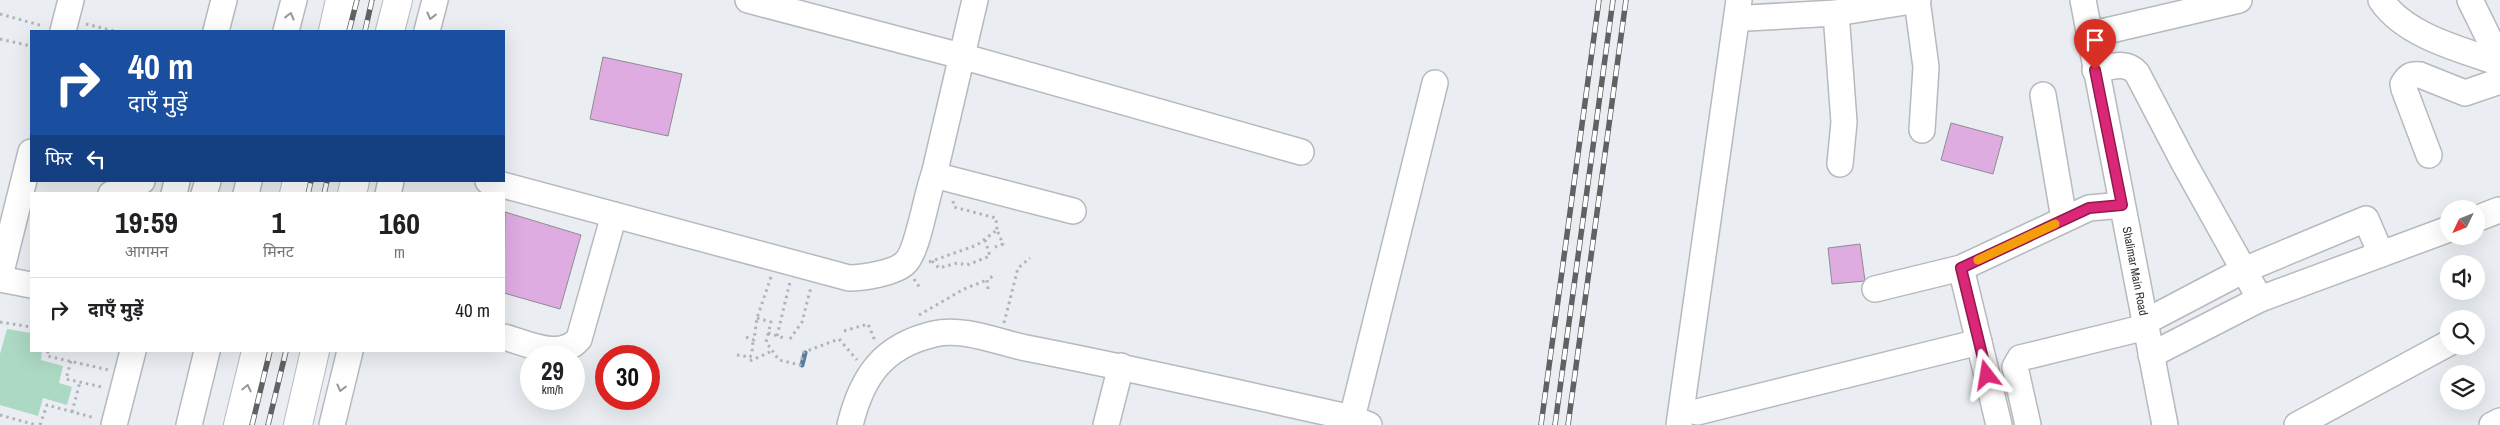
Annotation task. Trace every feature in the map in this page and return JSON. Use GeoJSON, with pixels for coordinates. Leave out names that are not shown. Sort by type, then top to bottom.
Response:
{"type":"FeatureCollection","features":[{"type":"Feature","properties":{"kind":"main road"},"geometry":{"type":"LineString","coordinates":[[333,30],[340,0]]}},
{"type":"Feature","properties":{"kind":"main road"},"geometry":{"type":"LineString","coordinates":[[390,30],[398,0]]}},
{"type":"Feature","properties":{"kind":"main road"},"geometry":{"type":"LineString","coordinates":[[238,425],[256,352]]}},
{"type":"Feature","properties":{"kind":"main road"},"geometry":{"type":"LineString","coordinates":[[298,425],[315,352]]}},
{"type":"Feature","properties":{"kind":"street"},"geometry":{"type":"LineString","coordinates":[[216,30],[224,0]]}},
{"type":"Feature","properties":{"kind":"street"},"geometry":{"type":"LineString","coordinates":[[286,30],[294,0]]}},
{"type":"Feature","properties":{"kind":"street"},"geometry":{"type":"LineString","coordinates":[[427,30],[434,0]]}},
{"type":"Feature","properties":{"kind":"street"},"geometry":{"type":"LineString","coordinates":[[748,0],[961,56],[1301,152]]}},
{"type":"Feature","properties":{"kind":"street"},"geometry":{"type":"LineString","coordinates":[[492,182],[849,278],[861,278],[904,264],[922,256],[928,190],[934,175],[975,0]]}},
{"type":"Feature","properties":{"kind":"street"},"geometry":{"type":"LineString","coordinates":[[1922,130],[1926,68],[1918,0],[1851,7],[1745,6],[1690,421],[1979,342]]}},
{"type":"Feature","properties":{"kind":"street","name":"Shalimar Main Road"},"geometry":{"type":"LineString","coordinates":[[2083,0],[2165,425]]}},
{"type":"Feature","properties":{"kind":"street"},"geometry":{"type":"LineString","coordinates":[[2090,35],[2239,0]]}},
{"type":"Feature","properties":{"kind":"street"},"geometry":{"type":"LineString","coordinates":[[2382,0],[2408,25],[2438,42],[2500,62]]}},
{"type":"Feature","properties":{"kind":"street"},"geometry":{"type":"LineString","coordinates":[[2470,0],[2500,62]]}},
{"type":"Feature","properties":{"kind":"street"},"geometry":{"type":"LineString","coordinates":[[1840,164],[1851,7]]}},
{"type":"Feature","properties":{"kind":"street"},"geometry":{"type":"LineString","coordinates":[[2095,70],[2123,65],[2133,67],[2137,72],[2184,164],[2260,299]]}},
{"type":"Feature","properties":{"kind":"street"},"geometry":{"type":"LineString","coordinates":[[2430,155],[2404,89],[2403,84],[2407,78],[2412,74],[2420,75],[2465,93],[2500,81]]}},
{"type":"Feature","properties":{"kind":"street"},"geometry":{"type":"LineString","coordinates":[[850,425],[856,402],[877,366],[892,350],[916,338],[936,333],[966,333],[999,343],[1121,366],[1360,422],[1435,83]]}},
{"type":"Feature","properties":{"kind":"street"},"geometry":{"type":"LineString","coordinates":[[2043,95],[2064,219]]}},
{"type":"Feature","properties":{"kind":"street"},"geometry":{"type":"LineString","coordinates":[[30,155],[18,196],[0,277],[30,285]]}},
{"type":"Feature","properties":{"kind":"street"},"geometry":{"type":"LineString","coordinates":[[934,175],[1073,211]]}},
{"type":"Feature","properties":{"kind":"street"},"geometry":{"type":"LineString","coordinates":[[117,192],[140,182]]}},
{"type":"Feature","properties":{"kind":"street"},"geometry":{"type":"LineString","coordinates":[[1874,289],[1961,268],[2089,208],[2122,205]]}},
{"type":"Feature","properties":{"kind":"street"},"geometry":{"type":"LineString","coordinates":[[2485,215],[2499,210]]}},
{"type":"Feature","properties":{"kind":"street"},"geometry":{"type":"LineString","coordinates":[[505,337],[553,350],[563,350],[572,347],[579,339],[614,215]]}},
{"type":"Feature","properties":{"kind":"street"},"geometry":{"type":"LineString","coordinates":[[2028,425],[2014,367],[2020,358],[2146,325],[2244,270],[2366,220],[2381,254]]}},
{"type":"Feature","properties":{"kind":"street"},"geometry":{"type":"LineString","coordinates":[[2152,355],[2260,299],[2440,232]]}},
{"type":"Feature","properties":{"kind":"street"},"geometry":{"type":"LineString","coordinates":[[1961,268],[1999,425]]}},
{"type":"Feature","properties":{"kind":"street"},"geometry":{"type":"LineString","coordinates":[[2297,425],[2440,349]]}},
{"type":"Feature","properties":{"kind":"street"},"geometry":{"type":"LineString","coordinates":[[189,425],[207,352]]}},
{"type":"Feature","properties":{"kind":"street"},"geometry":{"type":"LineString","coordinates":[[332,425],[350,352]]}},
{"type":"Feature","properties":{"kind":"street"},"geometry":{"type":"LineString","coordinates":[[114,424],[128,364]]}},
{"type":"Feature","properties":{"kind":"street"},"geometry":{"type":"LineString","coordinates":[[1106,425],[1121,366]]}},
{"type":"Feature","properties":{"kind":"street"},"geometry":{"type":"LineString","coordinates":[[2492,425],[2500,421]]}},
{"type":"Feature","properties":{"kind":"path"},"geometry":{"type":"LineString","coordinates":[[0,14],[67,17],[111,30]]}},
{"type":"Feature","properties":{"kind":"path"},"geometry":{"type":"LineString","coordinates":[[0,39],[30,46]]}},
{"type":"Feature","properties":{"kind":"path"},"geometry":{"type":"LineString","coordinates":[[922,256],[977,245],[997,230],[1003,244],[996,247]]}},
{"type":"Feature","properties":{"kind":"path"},"geometry":{"type":"LineString","coordinates":[[922,256],[939,268],[957,263],[967,265],[990,256],[985,240]]}},
{"type":"Feature","properties":{"kind":"path"},"geometry":{"type":"LineString","coordinates":[[999,343],[1018,268],[1030,258]]}},
{"type":"Feature","properties":{"kind":"path"},"geometry":{"type":"LineString","coordinates":[[737,355],[750,357],[752,354],[756,318],[796,265]]}},
{"type":"Feature","properties":{"kind":"path"},"geometry":{"type":"LineString","coordinates":[[777,336],[787,290],[796,265]]}},
{"type":"Feature","properties":{"kind":"path"},"geometry":{"type":"LineString","coordinates":[[790,339],[802,322],[796,265]]}},
{"type":"Feature","properties":{"kind":"path"},"geometry":{"type":"LineString","coordinates":[[916,338],[911,320],[964,289],[988,280],[993,276]]}},
{"type":"Feature","properties":{"kind":"path"},"geometry":{"type":"LineString","coordinates":[[988,280],[988,289]]}},
{"type":"Feature","properties":{"kind":"path"},"geometry":{"type":"LineString","coordinates":[[756,318],[771,322],[766,342],[779,360],[800,365],[804,352],[839,339],[852,356],[877,366]]}},
{"type":"Feature","properties":{"kind":"path"},"geometry":{"type":"LineString","coordinates":[[0,322],[30,327]]}},
{"type":"Feature","properties":{"kind":"path"},"geometry":{"type":"LineString","coordinates":[[844,331],[868,324],[877,366]]}},
{"type":"Feature","properties":{"kind":"path"},"geometry":{"type":"LineString","coordinates":[[768,333],[784,338]]}},
{"type":"Feature","properties":{"kind":"path"},"geometry":{"type":"LineString","coordinates":[[746,337],[753,339]]}},
{"type":"Feature","properties":{"kind":"path"},"geometry":{"type":"LineString","coordinates":[[750,361],[772,351]]}},
{"type":"Feature","properties":{"kind":"path"},"geometry":{"type":"LineString","coordinates":[[48,352],[47,356],[71,361],[128,364]]}},
{"type":"Feature","properties":{"kind":"path"},"geometry":{"type":"LineString","coordinates":[[71,361],[66,379],[80,382],[128,364]]}},
{"type":"Feature","properties":{"kind":"path"},"geometry":{"type":"LineString","coordinates":[[72,412],[80,382]]}},
{"type":"Feature","properties":{"kind":"path"},"geometry":{"type":"LineString","coordinates":[[40,425],[47,405],[114,424]]}},
{"type":"Feature","properties":{"kind":"path"},"geometry":{"type":"LineString","coordinates":[[0,415],[36,425]]}},
{"type":"Feature","properties":{"kind":"green space"},"geometry":{"type":"Polygon","coordinates":[[[7,329],[30,333],[30,352],[42,352],[41,360],[63,366],[59,383],[72,387],[67,405],[43,398],[38,416],[0,405],[0,354],[7,329]]]}},
{"type":"Feature","properties":{"kind":"building"},"geometry":{"type":"Polygon","coordinates":[[[603,57],[682,74],[668,136],[590,119],[603,57]]]}},
{"type":"Feature","properties":{"kind":"building"},"geometry":{"type":"Polygon","coordinates":[[[1951,123],[2003,137],[1993,174],[1941,160],[1951,123]]]}},
{"type":"Feature","properties":{"kind":"building"},"geometry":{"type":"Polygon","coordinates":[[[505,212],[581,235],[560,309],[505,293],[505,212]]]}},
{"type":"Feature","properties":{"kind":"building"},"geometry":{"type":"Polygon","coordinates":[[[1860,244],[1865,281],[1832,284],[1828,248],[1860,244]]]}},
{"type":"Feature","properties":{"kind":"waterway"},"geometry":{"type":"LineString","coordinates":[[802,365],[805,353]]}},
{"type":"Feature","properties":{"kind":"railway"},"geometry":{"type":"LineString","coordinates":[[349,30],[357,0]]}},
{"type":"Feature","properties":{"kind":"railway"},"geometry":{"type":"LineString","coordinates":[[365,30],[372,0]]}},
{"type":"Feature","properties":{"kind":"railway"},"geometry":{"type":"LineString","coordinates":[[1541,425],[1599,0]]}},
{"type":"Feature","properties":{"kind":"railway"},"geometry":{"type":"LineString","coordinates":[[1555,425],[1613,0]]}},
{"type":"Feature","properties":{"kind":"railway"},"geometry":{"type":"LineString","coordinates":[[1568,425],[1626,0]]}},
{"type":"Feature","properties":{"kind":"railway"},"geometry":{"type":"LineString","coordinates":[[308,192],[311,182]]}},
{"type":"Feature","properties":{"kind":"railway"},"geometry":{"type":"LineString","coordinates":[[324,192],[327,182]]}},
{"type":"Feature","properties":{"kind":"railway"},"geometry":{"type":"LineString","coordinates":[[252,425],[270,352]]}},
{"type":"Feature","properties":{"kind":"railway"},"geometry":{"type":"LineString","coordinates":[[268,425],[286,352]]}},
{"type":"Feature","properties":{"kind":"slow traffic"},"geometry":{"type":"LineString","coordinates":[[1978,260],[2055,224]]}},
{"type":"Feature","properties":{"kind":"route"},"geometry":{"type":"LineString","coordinates":[[1987,375],[1961,268],[2046,229],[2077,212],[2089,208],[2122,205],[2095,70]]}}]}
